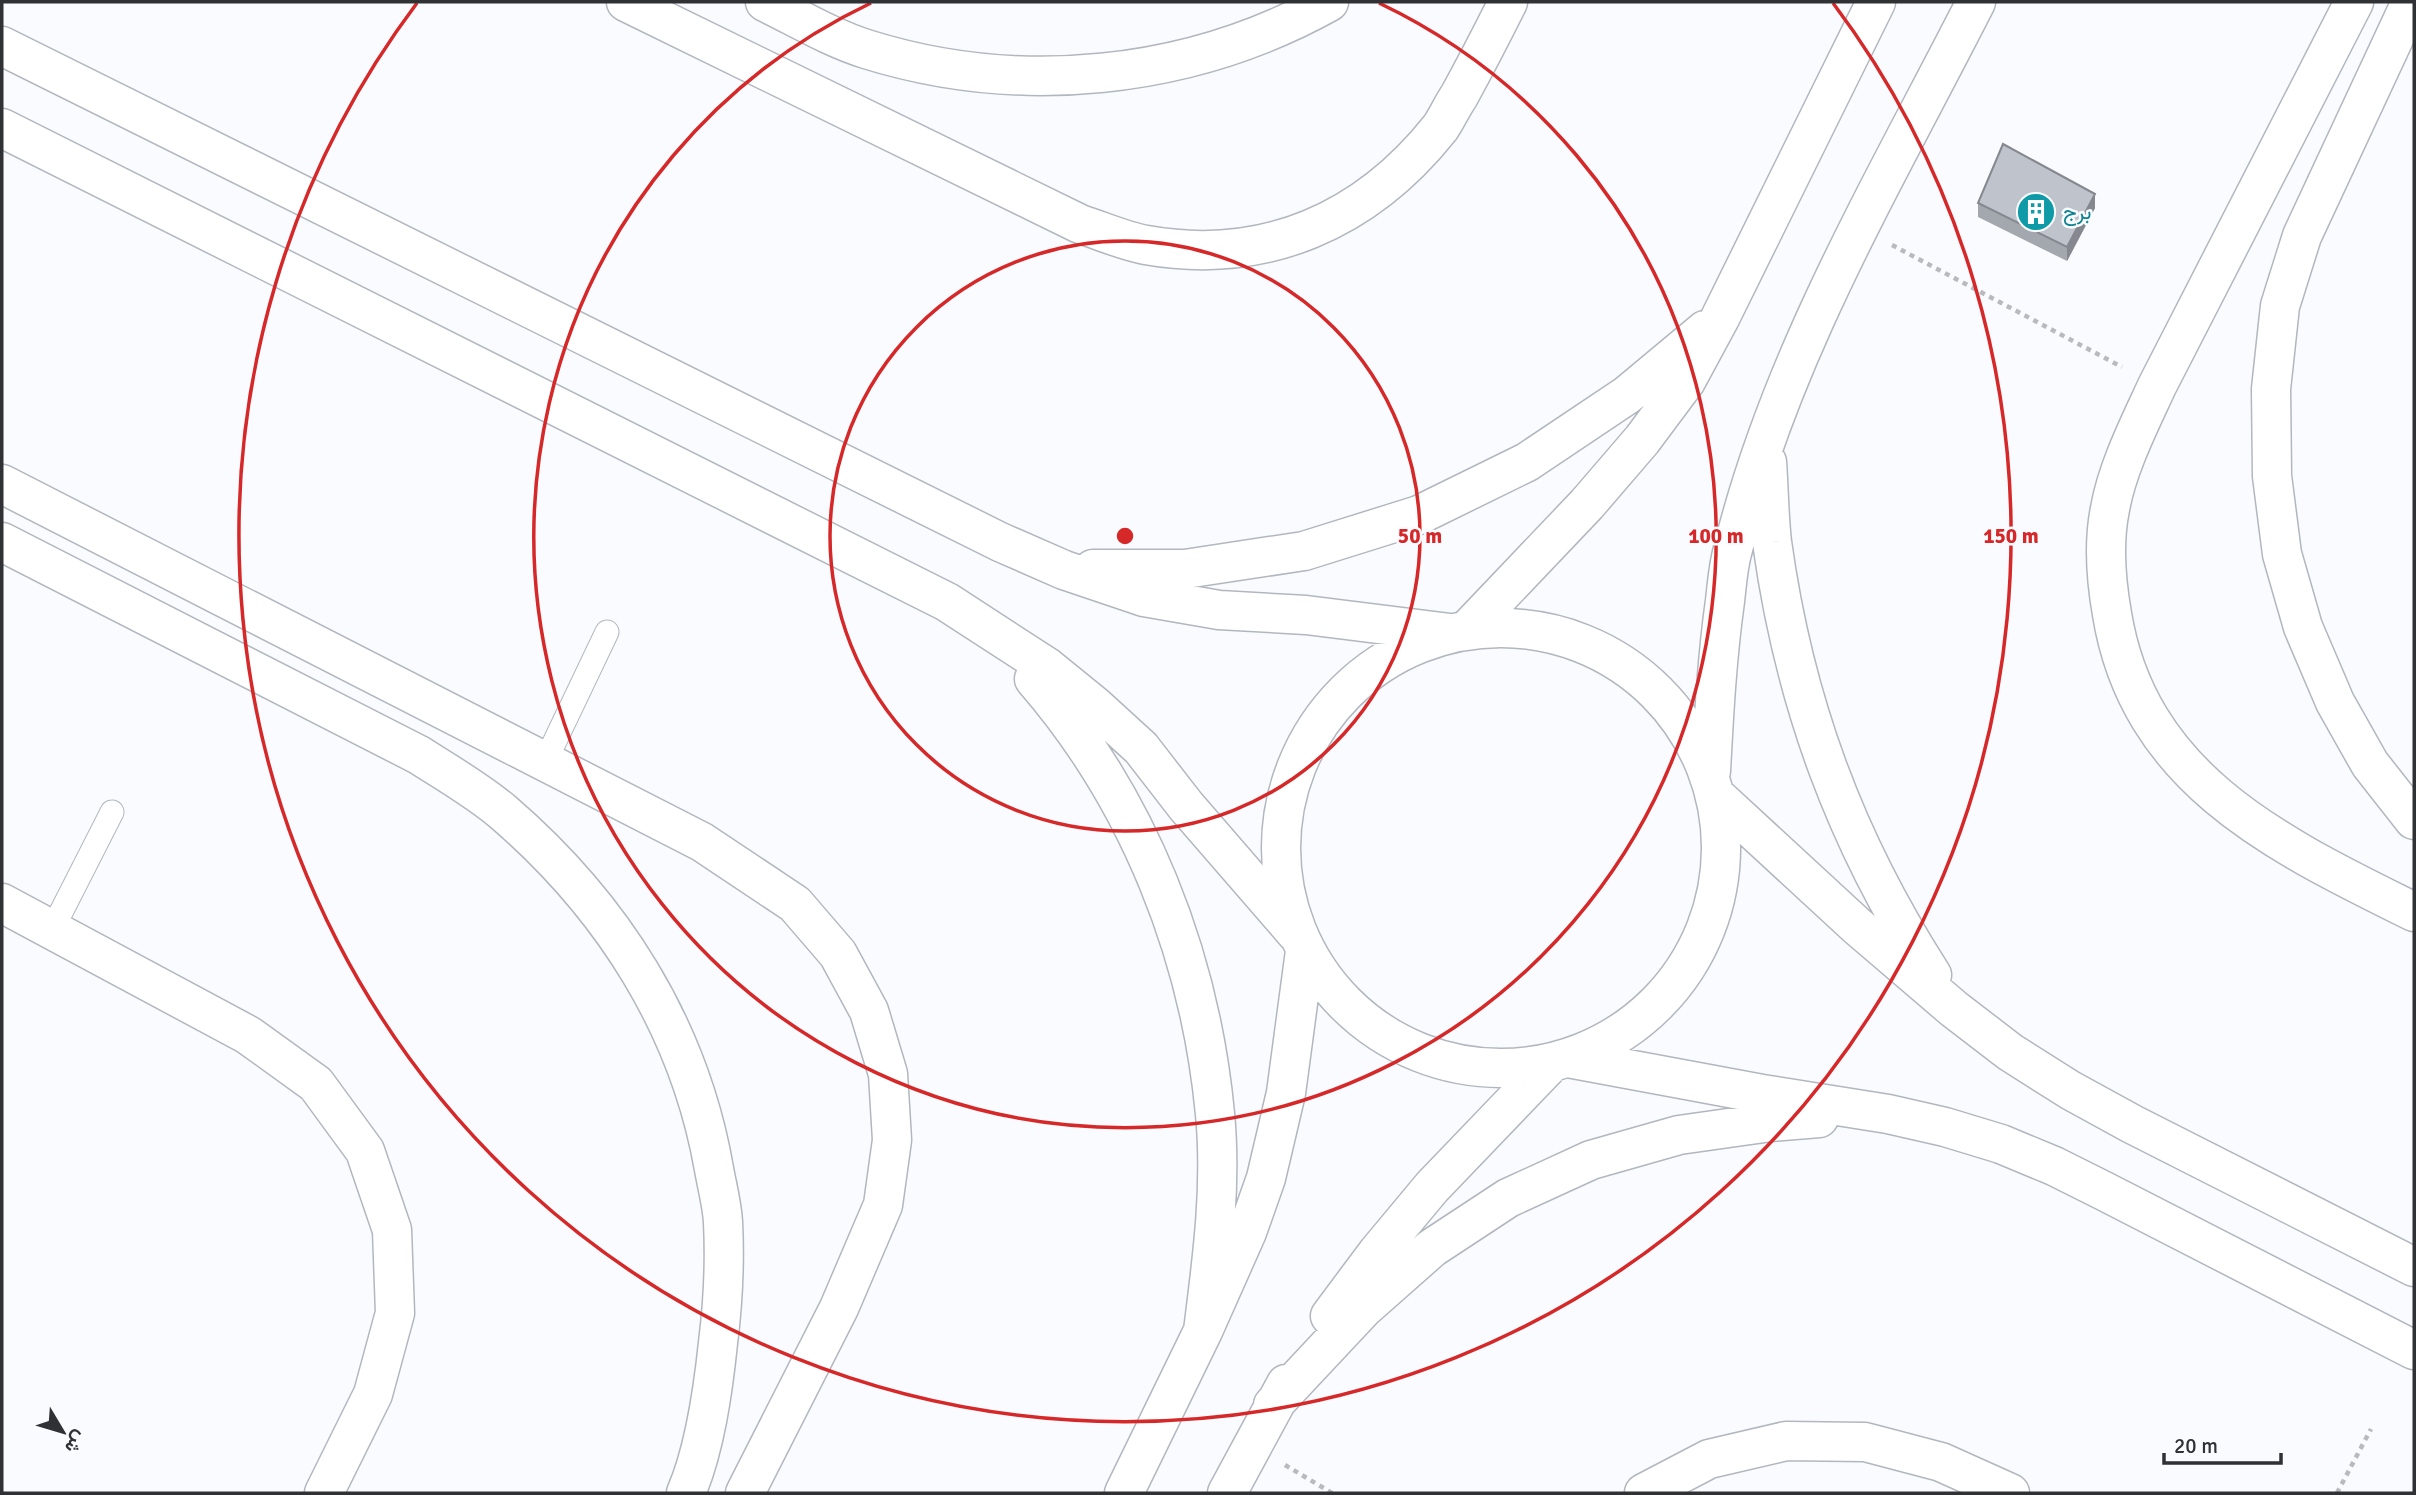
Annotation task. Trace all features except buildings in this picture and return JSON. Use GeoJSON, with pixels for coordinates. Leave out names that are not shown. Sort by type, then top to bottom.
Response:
{"type":"FeatureCollection","features":[{"type":"Feature","properties":{"kind":"street"},"geometry":{"type":"LineString","coordinates":[[626,2],[1080,224],[1144,245],[1212,251],[1278,242],[1341,216],[1396,177],[1441,126],[1477,64],[1508,2]]}},
{"type":"Feature","properties":{"kind":"street"},"geometry":{"type":"LineString","coordinates":[[765,2],[864,48],[936,67],[1010,76],[1084,75],[1158,66],[1230,47],[1299,18],[1329,2]]}},
{"type":"Feature","properties":{"kind":"street"},"geometry":{"type":"LineString","coordinates":[[1459,631],[1587,503],[1642,440],[1686,380],[1720,318],[1876,2]]}},
{"type":"Feature","properties":{"kind":"street"},"geometry":{"type":"LineString","coordinates":[[2,128],[947,602],[1046,667],[1095,706],[1141,748],[1186,806],[1301,942],[1327,986],[1362,1021],[1405,1048],[1452,1064],[1502,1069],[1560,1061],[1618,1035],[1660,1000],[1693,956],[1714,905],[1722,851],[1713,786],[1716,663],[1732,551],[1765,438],[1794,366],[1860,229],[1976,2]]}},
{"type":"Feature","properties":{"kind":"street"},"geometry":{"type":"LineString","coordinates":[[2411,2],[2302,236],[2280,306],[2271,388],[2272,476],[2282,554],[2303,627],[2335,702],[2370,764],[2414,820]]}},
{"type":"Feature","properties":{"kind":"street"},"geometry":{"type":"LineString","coordinates":[[2393,37],[2350,9],[2131,442],[2110,509],[2106,577],[2117,643],[2142,706],[2178,760],[2225,804],[2280,842],[2414,912]]}},
{"type":"Feature","properties":{"kind":"street"},"geometry":{"type":"LineString","coordinates":[[781,77],[810,24]]}},
{"type":"Feature","properties":{"kind":"street"},"geometry":{"type":"LineString","coordinates":[[2,46],[988,536],[1064,570],[1144,597],[1219,610],[1306,615],[1459,631]]}},
{"type":"Feature","properties":{"kind":"street"},"geometry":{"type":"LineString","coordinates":[[1064,570],[1185,569],[1304,551],[1419,515],[1527,462],[1627,395],[1720,318]]}},
{"type":"Feature","properties":{"kind":"street"},"geometry":{"type":"LineString","coordinates":[[1765,438],[1774,553],[1789,640],[1816,738],[1852,833],[1899,923],[1954,1009]]}},
{"type":"Feature","properties":{"kind":"street"},"geometry":{"type":"LineString","coordinates":[[2,484],[702,842],[795,904],[838,954],[869,1011],[888,1074],[892,1140],[883,1205],[839,1308],[745,1493]]}},
{"type":"Feature","properties":{"kind":"street"},"geometry":{"type":"LineString","coordinates":[[2,542],[419,755],[457,779],[502,811],[573,881],[631,954],[676,1037],[707,1126],[723,1219],[722,1314],[712,1401],[686,1493]]}},
{"type":"Feature","properties":{"kind":"street"},"geometry":{"type":"LineString","coordinates":[[1124,1493],[1203,1331],[1247,1232],[1266,1178],[1286,1093],[1301,942],[1281,875],[1282,817],[1298,761],[1328,710],[1370,670],[1420,641],[1459,631],[1515,626],[1558,633],[1599,649],[1636,672],[1668,701],[1692,737],[1713,786],[1857,926],[1954,1009],[2010,1052],[2070,1090],[2414,1267]]}},
{"type":"Feature","properties":{"kind":"street"},"geometry":{"type":"LineString","coordinates":[[994,632],[1065,714],[1124,806],[1168,904],[1199,1008],[1216,1115],[1216,1224],[1203,1331]]}},
{"type":"Feature","properties":{"kind":"street"},"geometry":{"type":"LineString","coordinates":[[457,779],[482,730]]}},
{"type":"Feature","properties":{"kind":"street"},"geometry":{"type":"LineString","coordinates":[[2,903],[248,1035],[316,1084],[365,1151],[392,1230],[395,1314],[373,1394],[324,1493]]}},
{"type":"Feature","properties":{"kind":"street"},"geometry":{"type":"LineString","coordinates":[[1560,1061],[1888,1114],[2001,1144],[2054,1166],[2414,1350]]}},
{"type":"Feature","properties":{"kind":"street"},"geometry":{"type":"LineString","coordinates":[[1227,1493],[1273,1405],[1326,1321],[1377,1252],[1432,1187],[1560,1061]]}},
{"type":"Feature","properties":{"kind":"street"},"geometry":{"type":"LineString","coordinates":[[1273,1405],[1363,1309],[1432,1248],[1508,1198],[1591,1160],[1679,1135],[1771,1122],[1888,1114]]}},
{"type":"Feature","properties":{"kind":"street"},"geometry":{"type":"LineString","coordinates":[[1644,1493],[1709,1459],[1786,1441],[1865,1442],[1941,1462],[2010,1493]]}},
{"type":"Feature","properties":{"kind":"lane"},"geometry":{"type":"LineString","coordinates":[[545,762],[607,632]]}},
{"type":"Feature","properties":{"kind":"lane"},"geometry":{"type":"LineString","coordinates":[[52,930],[112,812]]}},
{"type":"Feature","properties":{"kind":"path"},"geometry":{"type":"LineString","coordinates":[[1860,229],[2157,386]]}},
{"type":"Feature","properties":{"kind":"path"},"geometry":{"type":"LineString","coordinates":[[2337,1493],[2371,1429]]}},
{"type":"Feature","properties":{"kind":"path"},"geometry":{"type":"LineString","coordinates":[[1252,1446],[1332,1493]]}},
{"type":"Feature","properties":{"kind":"place","name":"برج"},"geometry":{"type":"Point","coordinates":[2036,212]}}]}
